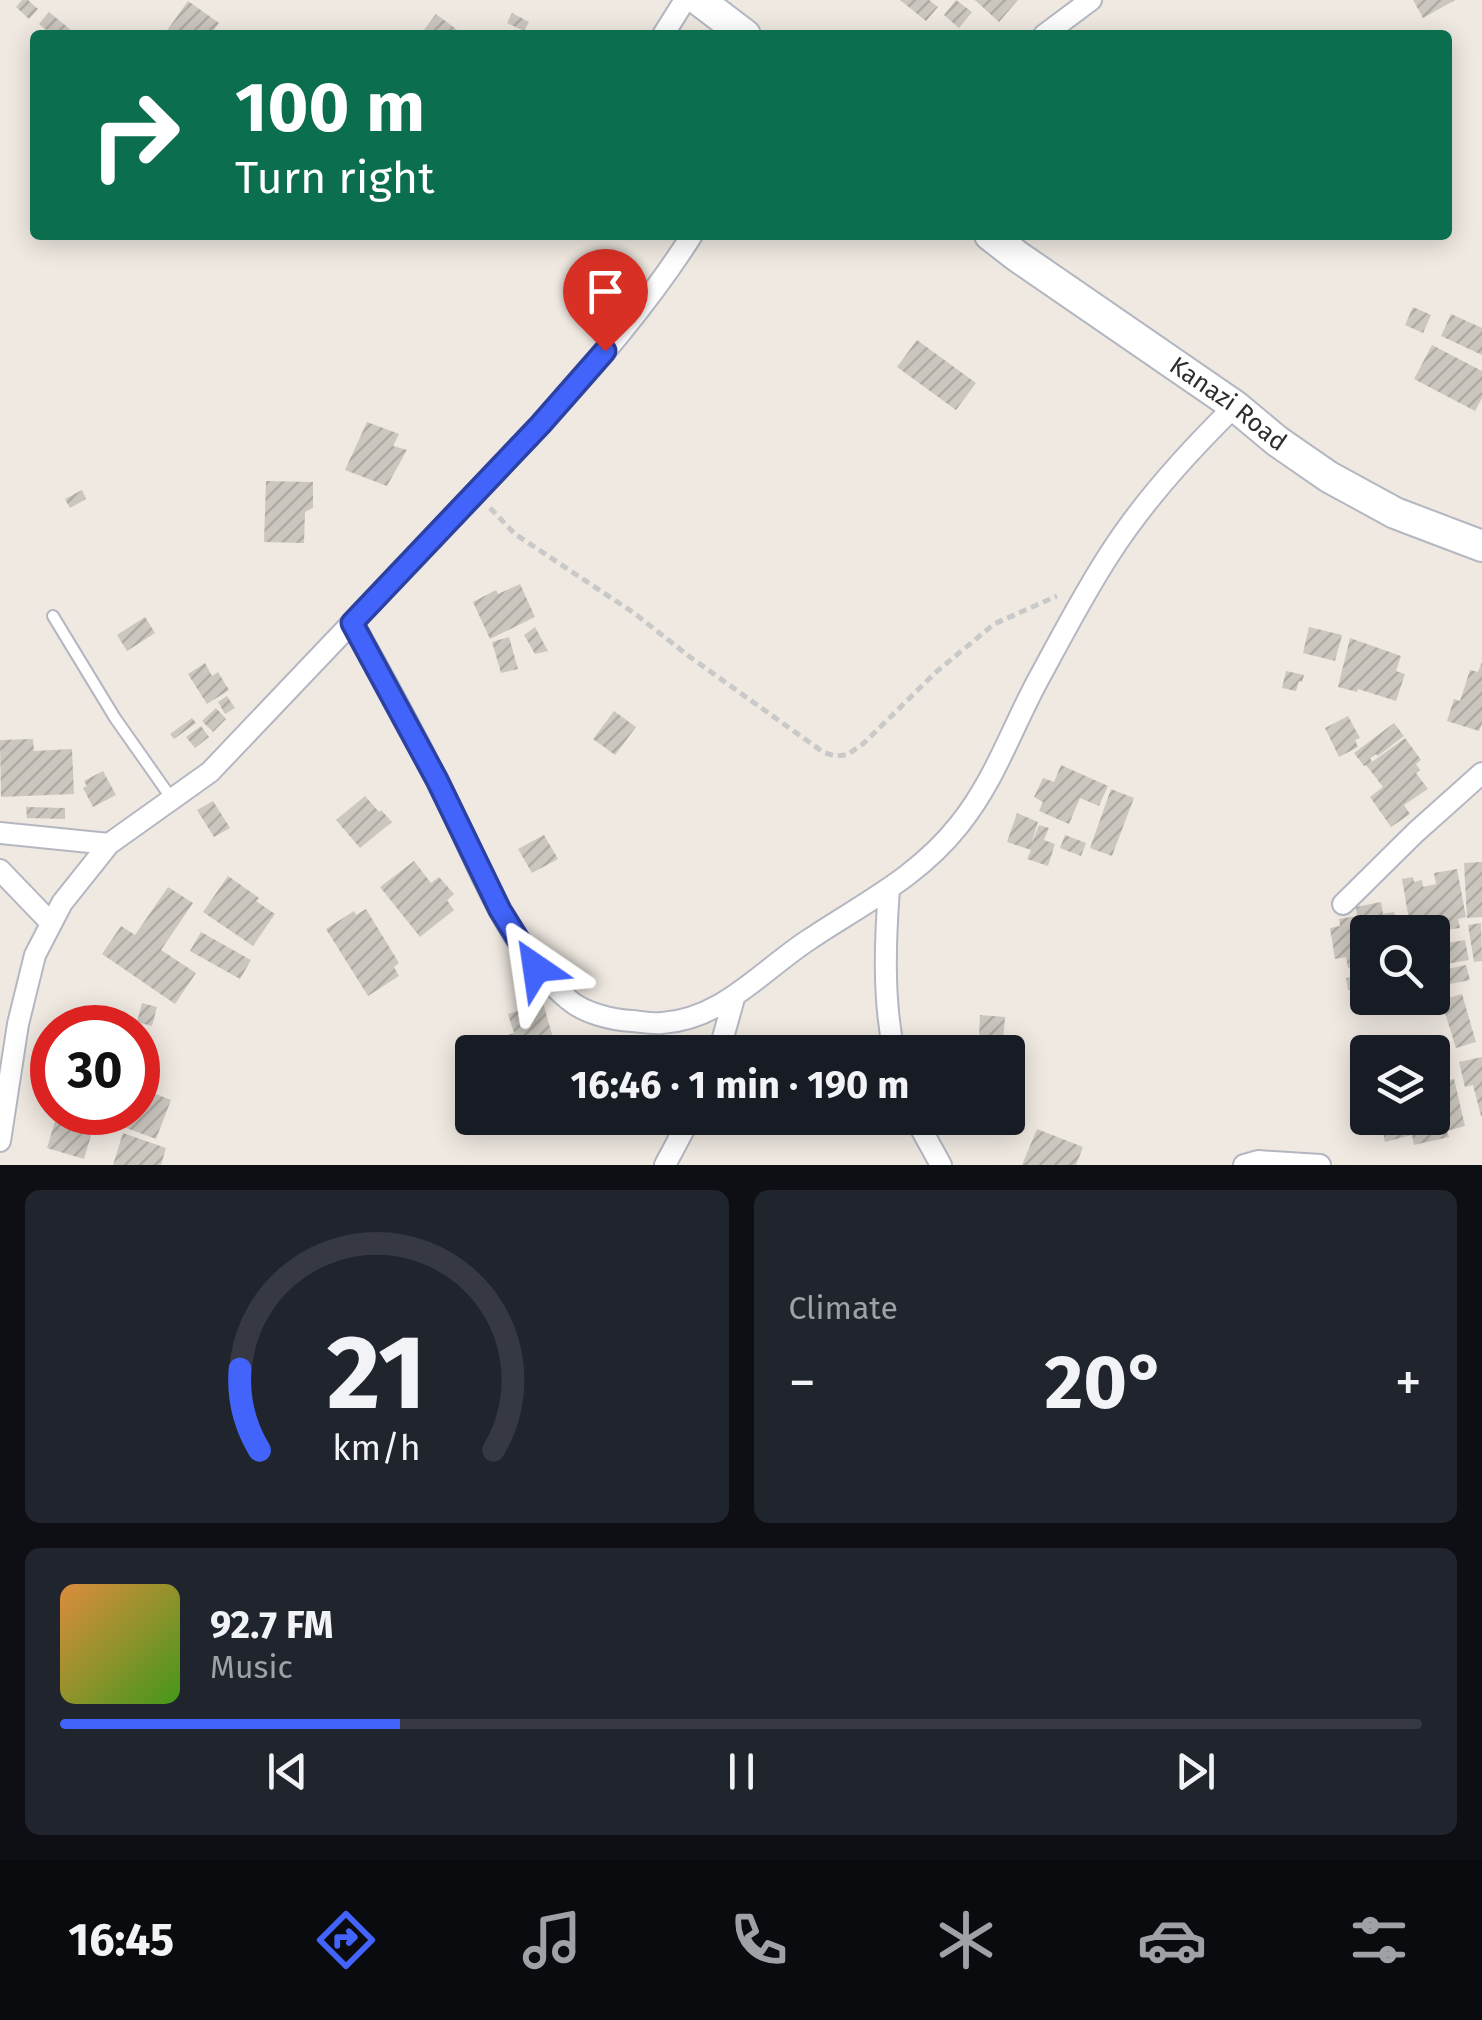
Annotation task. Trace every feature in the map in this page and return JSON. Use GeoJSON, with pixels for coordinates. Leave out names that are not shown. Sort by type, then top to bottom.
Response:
{"type":"FeatureCollection","features":[{"type":"Feature","properties":{"kind":"main road"},"geometry":{"type":"LineString","coordinates":[[698,0],[738,30]]}},
{"type":"Feature","properties":{"kind":"main road","name":"Kanazi Road"},"geometry":{"type":"LineString","coordinates":[[996,240],[1235,406],[1329,477],[1395,512],[1482,546]]}},
{"type":"Feature","properties":{"kind":"street"},"geometry":{"type":"LineString","coordinates":[[665,30],[685,0]]}},
{"type":"Feature","properties":{"kind":"street"},"geometry":{"type":"LineString","coordinates":[[1051,30],[1091,0]]}},
{"type":"Feature","properties":{"kind":"street"},"geometry":{"type":"LineString","coordinates":[[0,1140],[18,1024],[36,955],[62,903],[109,844],[210,772],[352,623],[588,373],[689,240]]}},
{"type":"Feature","properties":{"kind":"street"},"geometry":{"type":"LineString","coordinates":[[352,623],[430,764],[500,910],[536,968],[572,1004],[614,1020],[664,1023],[710,1011],[734,998],[811,938],[927,861],[959,826],[988,785],[1022,710],[1109,554],[1158,487],[1235,406]]}},
{"type":"Feature","properties":{"kind":"street"},"geometry":{"type":"LineString","coordinates":[[1343,904],[1482,773]]}},
{"type":"Feature","properties":{"kind":"street"},"geometry":{"type":"LineString","coordinates":[[0,833],[109,844]]}},
{"type":"Feature","properties":{"kind":"street"},"geometry":{"type":"LineString","coordinates":[[0,870],[51,923]]}},
{"type":"Feature","properties":{"kind":"street"},"geometry":{"type":"LineString","coordinates":[[889,889],[886,932],[890,1035]]}},
{"type":"Feature","properties":{"kind":"street"},"geometry":{"type":"LineString","coordinates":[[724,1035],[734,998]]}},
{"type":"Feature","properties":{"kind":"street"},"geometry":{"type":"LineString","coordinates":[[665,1165],[681,1135]]}},
{"type":"Feature","properties":{"kind":"street"},"geometry":{"type":"LineString","coordinates":[[924,1135],[941,1165]]}},
{"type":"Feature","properties":{"kind":"street"},"geometry":{"type":"LineString","coordinates":[[1244,1165],[1258,1160],[1320,1165]]}},
{"type":"Feature","properties":{"kind":"lane"},"geometry":{"type":"LineString","coordinates":[[52,616],[115,718],[172,799]]}},
{"type":"Feature","properties":{"kind":"path"},"geometry":{"type":"LineString","coordinates":[[474,492],[515,534],[634,614],[823,752],[835,756],[847,754],[864,743],[935,673],[994,624],[1092,583]]}},
{"type":"Feature","properties":{"kind":"building"},"geometry":{"type":"Polygon","coordinates":[[[22,0],[38,9],[29,19],[16,7],[22,0]]]}},
{"type":"Feature","properties":{"kind":"building"},"geometry":{"type":"Polygon","coordinates":[[[900,0],[929,0],[938,7],[926,21],[900,0]]]}},
{"type":"Feature","properties":{"kind":"building"},"geometry":{"type":"Polygon","coordinates":[[[956,0],[972,12],[959,28],[944,15],[956,0]]]}},
{"type":"Feature","properties":{"kind":"building"},"geometry":{"type":"Polygon","coordinates":[[[975,0],[1018,0],[999,22],[975,0]]]}},
{"type":"Feature","properties":{"kind":"building"},"geometry":{"type":"Polygon","coordinates":[[[1413,0],[1455,0],[1423,18],[1413,0]]]}},
{"type":"Feature","properties":{"kind":"building"},"geometry":{"type":"Polygon","coordinates":[[[188,1],[219,23],[214,30],[168,30],[188,1]]]}},
{"type":"Feature","properties":{"kind":"building"},"geometry":{"type":"Polygon","coordinates":[[[49,12],[71,30],[46,30],[39,24],[49,12]]]}},
{"type":"Feature","properties":{"kind":"building"},"geometry":{"type":"Polygon","coordinates":[[[512,13],[529,22],[525,30],[507,23],[512,13]]]}},
{"type":"Feature","properties":{"kind":"building"},"geometry":{"type":"Polygon","coordinates":[[[436,14],[457,30],[424,30],[436,14]]]}},
{"type":"Feature","properties":{"kind":"building"},"geometry":{"type":"Polygon","coordinates":[[[1413,307],[1431,315],[1423,333],[1405,325],[1413,307]]]}},
{"type":"Feature","properties":{"kind":"building"},"geometry":{"type":"Polygon","coordinates":[[[1451,314],[1482,328],[1482,355],[1441,336],[1451,314]]]}},
{"type":"Feature","properties":{"kind":"building"},"geometry":{"type":"Polygon","coordinates":[[[917,340],[976,383],[956,410],[897,367],[917,340]]]}},
{"type":"Feature","properties":{"kind":"building"},"geometry":{"type":"Polygon","coordinates":[[[1432,345],[1482,371],[1482,398],[1475,411],[1414,379],[1432,345]]]}},
{"type":"Feature","properties":{"kind":"building"},"geometry":{"type":"Polygon","coordinates":[[[367,422],[399,434],[393,446],[407,450],[387,486],[345,470],[367,422]]]}},
{"type":"Feature","properties":{"kind":"building"},"geometry":{"type":"Polygon","coordinates":[[[266,481],[313,482],[313,508],[305,512],[304,543],[264,542],[266,481]]]}},
{"type":"Feature","properties":{"kind":"building"},"geometry":{"type":"Polygon","coordinates":[[[82,490],[86,499],[70,508],[65,499],[82,490]]]}},
{"type":"Feature","properties":{"kind":"building"},"geometry":{"type":"Polygon","coordinates":[[[520,584],[535,617],[490,639],[473,602],[520,584]]]}},
{"type":"Feature","properties":{"kind":"building"},"geometry":{"type":"Polygon","coordinates":[[[145,617],[155,633],[127,651],[117,635],[145,617]]]}},
{"type":"Feature","properties":{"kind":"building"},"geometry":{"type":"Polygon","coordinates":[[[535,627],[548,651],[535,654],[524,635],[535,627]]]}},
{"type":"Feature","properties":{"kind":"building"},"geometry":{"type":"Polygon","coordinates":[[[1309,627],[1342,635],[1335,661],[1303,653],[1309,627]]]}},
{"type":"Feature","properties":{"kind":"building"},"geometry":{"type":"Polygon","coordinates":[[[509,637],[518,669],[501,673],[492,642],[509,637]]]}},
{"type":"Feature","properties":{"kind":"building"},"geometry":{"type":"Polygon","coordinates":[[[1350,638],[1401,656],[1396,671],[1405,674],[1396,701],[1338,687],[1350,638]]]}},
{"type":"Feature","properties":{"kind":"building"},"geometry":{"type":"Polygon","coordinates":[[[1482,662],[1479,731],[1447,721],[1454,699],[1460,701],[1470,670],[1478,672],[1482,662]]]}},
{"type":"Feature","properties":{"kind":"building"},"geometry":{"type":"Polygon","coordinates":[[[205,663],[212,676],[218,672],[229,690],[207,704],[188,674],[205,663]]]}},
{"type":"Feature","properties":{"kind":"building"},"geometry":{"type":"Polygon","coordinates":[[[1286,671],[1304,675],[1296,691],[1282,688],[1286,671]]]}},
{"type":"Feature","properties":{"kind":"building"},"geometry":{"type":"Polygon","coordinates":[[[227,696],[235,708],[225,714],[218,702],[227,696]]]}},
{"type":"Feature","properties":{"kind":"building"},"geometry":{"type":"Polygon","coordinates":[[[216,708],[226,719],[213,732],[202,721],[216,708]]]}},
{"type":"Feature","properties":{"kind":"building"},"geometry":{"type":"Polygon","coordinates":[[[614,711],[636,727],[615,755],[593,739],[614,711]]]}},
{"type":"Feature","properties":{"kind":"building"},"geometry":{"type":"Polygon","coordinates":[[[1348,716],[1360,738],[1355,740],[1358,747],[1339,757],[1325,728],[1348,716]]]}},
{"type":"Feature","properties":{"kind":"building"},"geometry":{"type":"Polygon","coordinates":[[[192,718],[196,723],[174,739],[170,734],[192,718]]]}},
{"type":"Feature","properties":{"kind":"building"},"geometry":{"type":"Polygon","coordinates":[[[1394,723],[1404,736],[1370,758],[1372,762],[1405,738],[1421,760],[1416,764],[1420,770],[1416,773],[1428,789],[1404,805],[1410,814],[1391,827],[1370,797],[1383,787],[1354,753],[1394,723]]]}},
{"type":"Feature","properties":{"kind":"building"},"geometry":{"type":"Polygon","coordinates":[[[201,726],[209,737],[195,748],[186,737],[201,726]]]}},
{"type":"Feature","properties":{"kind":"building"},"geometry":{"type":"Polygon","coordinates":[[[33,739],[34,751],[72,749],[74,794],[1,797],[0,740],[33,739]]]}},
{"type":"Feature","properties":{"kind":"building"},"geometry":{"type":"Polygon","coordinates":[[[1061,765],[1108,786],[1099,806],[1080,798],[1069,824],[1039,811],[1043,802],[1034,797],[1043,778],[1054,782],[1061,765]]]}},
{"type":"Feature","properties":{"kind":"building"},"geometry":{"type":"Polygon","coordinates":[[[103,771],[116,795],[93,807],[83,788],[87,786],[84,781],[103,771]]]}},
{"type":"Feature","properties":{"kind":"building"},"geometry":{"type":"Polygon","coordinates":[[[1111,789],[1134,798],[1112,856],[1090,848],[1111,789]]]}},
{"type":"Feature","properties":{"kind":"building"},"geometry":{"type":"Polygon","coordinates":[[[365,796],[392,822],[360,848],[336,820],[365,796]]]}},
{"type":"Feature","properties":{"kind":"building"},"geometry":{"type":"Polygon","coordinates":[[[213,801],[230,828],[214,837],[197,810],[213,801]]]}},
{"type":"Feature","properties":{"kind":"building"},"geometry":{"type":"Polygon","coordinates":[[[26,807],[65,808],[65,819],[27,818],[26,807]]]}},
{"type":"Feature","properties":{"kind":"building"},"geometry":{"type":"Polygon","coordinates":[[[1017,813],[1038,822],[1031,845],[1039,825],[1049,828],[1044,840],[1055,844],[1048,866],[1027,859],[1031,850],[1007,842],[1017,813]]]}},
{"type":"Feature","properties":{"kind":"building"},"geometry":{"type":"Polygon","coordinates":[[[544,835],[558,859],[532,873],[518,849],[544,835]]]}},
{"type":"Feature","properties":{"kind":"building"},"geometry":{"type":"Polygon","coordinates":[[[1065,835],[1086,843],[1081,856],[1060,848],[1065,835]]]}},
{"type":"Feature","properties":{"kind":"building"},"geometry":{"type":"Polygon","coordinates":[[[414,861],[431,883],[439,877],[454,894],[447,900],[454,910],[420,937],[380,887],[414,861]]]}},
{"type":"Feature","properties":{"kind":"building"},"geometry":{"type":"Polygon","coordinates":[[[1482,862],[1482,917],[1467,918],[1464,863],[1482,862]]]}},
{"type":"Feature","properties":{"kind":"building"},"geometry":{"type":"Polygon","coordinates":[[[1457,869],[1466,917],[1458,919],[1460,928],[1450,929],[1450,915],[1408,915],[1402,879],[1422,880],[1423,887],[1436,884],[1434,873],[1457,869]]]}},
{"type":"Feature","properties":{"kind":"building"},"geometry":{"type":"Polygon","coordinates":[[[228,876],[275,914],[253,946],[203,912],[228,876]]]}},
{"type":"Feature","properties":{"kind":"building"},"geometry":{"type":"Polygon","coordinates":[[[168,887],[193,903],[161,950],[196,973],[175,1004],[102,954],[121,926],[135,935],[168,887]]]}},
{"type":"Feature","properties":{"kind":"building"},"geometry":{"type":"Polygon","coordinates":[[[1381,902],[1383,914],[1395,915],[1357,915],[1356,907],[1381,902]]]}},
{"type":"Feature","properties":{"kind":"building"},"geometry":{"type":"Polygon","coordinates":[[[366,909],[399,963],[394,967],[399,976],[368,996],[326,929],[354,911],[356,915],[366,909]]]}},
{"type":"Feature","properties":{"kind":"building"},"geometry":{"type":"Polygon","coordinates":[[[1350,917],[1350,968],[1346,957],[1335,959],[1330,928],[1340,926],[1339,919],[1350,917]]]}},
{"type":"Feature","properties":{"kind":"building"},"geometry":{"type":"Polygon","coordinates":[[[1481,923],[1482,961],[1474,962],[1468,925],[1481,923]]]}},
{"type":"Feature","properties":{"kind":"building"},"geometry":{"type":"Polygon","coordinates":[[[201,932],[251,960],[240,979],[190,951],[201,932]]]}},
{"type":"Feature","properties":{"kind":"building"},"geometry":{"type":"Polygon","coordinates":[[[1465,940],[1469,960],[1450,963],[1450,943],[1465,940]]]}},
{"type":"Feature","properties":{"kind":"building"},"geometry":{"type":"Polygon","coordinates":[[[1466,965],[1470,980],[1450,984],[1450,968],[1466,965]]]}},
{"type":"Feature","properties":{"kind":"building"},"geometry":{"type":"Polygon","coordinates":[[[1462,994],[1476,1042],[1456,1048],[1446,1015],[1450,1015],[1450,997],[1462,994]]]}},
{"type":"Feature","properties":{"kind":"building"},"geometry":{"type":"Polygon","coordinates":[[[543,1003],[552,1035],[507,1035],[514,1033],[508,1014],[543,1003]]]}},
{"type":"Feature","properties":{"kind":"building"},"geometry":{"type":"Polygon","coordinates":[[[980,1015],[1005,1017],[1003,1035],[979,1035],[980,1015]]]}},
{"type":"Feature","properties":{"kind":"building"},"geometry":{"type":"Polygon","coordinates":[[[1482,1057],[1481,1116],[1473,1085],[1465,1087],[1459,1062],[1482,1057]]]}},
{"type":"Feature","properties":{"kind":"building"},"geometry":{"type":"Polygon","coordinates":[[[1454,1079],[1465,1126],[1450,1130],[1450,1080],[1454,1079]]]}},
{"type":"Feature","properties":{"kind":"building"},"geometry":{"type":"Polygon","coordinates":[[[160,1096],[171,1100],[160,1129],[160,1096]]]}},
{"type":"Feature","properties":{"kind":"building"},"geometry":{"type":"Polygon","coordinates":[[[1037,1129],[1083,1147],[1076,1165],[1022,1165],[1037,1129]]]}},
{"type":"Feature","properties":{"kind":"building"},"geometry":{"type":"Polygon","coordinates":[[[51,1135],[91,1135],[84,1159],[47,1148],[51,1135]]]}},
{"type":"Feature","properties":{"kind":"building"},"geometry":{"type":"Polygon","coordinates":[[[122,1135],[166,1148],[161,1165],[113,1165],[122,1135]]]}},
{"type":"Feature","properties":{"kind":"building"},"geometry":{"type":"Polygon","coordinates":[[[1384,1135],[1412,1135],[1385,1142],[1384,1135]]]}},
{"type":"Feature","properties":{"kind":"building"},"geometry":{"type":"Polygon","coordinates":[[[1412,1135],[1449,1137],[1414,1145],[1412,1135]]]}},
{"type":"Feature","properties":{"kind":"route"},"geometry":{"type":"LineString","coordinates":[[536,968],[500,910],[406,719],[352,623],[605,351]]}}]}
